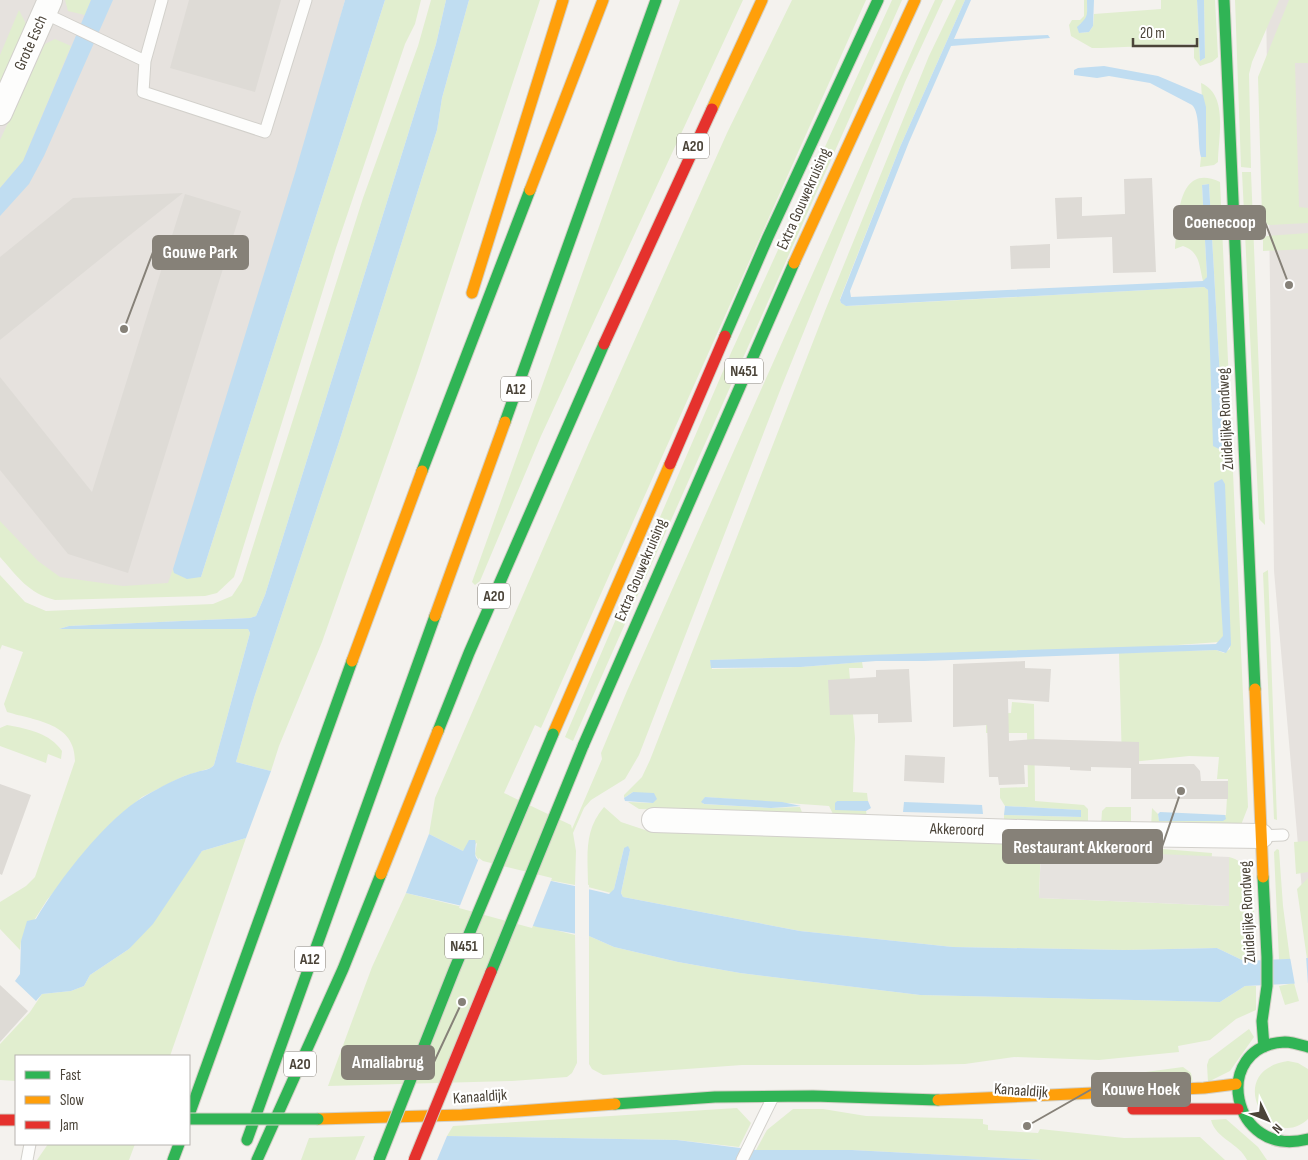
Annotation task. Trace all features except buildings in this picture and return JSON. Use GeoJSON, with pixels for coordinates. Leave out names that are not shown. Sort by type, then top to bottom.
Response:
{"type":"FeatureCollection","features":[{"type":"Feature","properties":{"kind":"main road"},"geometry":{"type":"LineString","coordinates":[[470,303],[563,0]]}},
{"type":"Feature","properties":{"kind":"main road"},"geometry":{"type":"LineString","coordinates":[[190,1112],[402,522],[602,0]]}},
{"type":"Feature","properties":{"kind":"main road","name":"A12"},"geometry":{"type":"LineString","coordinates":[[242,1153],[656,0]]}},
{"type":"Feature","properties":{"kind":"main road","name":"A20"},"geometry":{"type":"LineString","coordinates":[[258,1160],[343,969],[466,662],[580,397],[762,0]]}},
{"type":"Feature","properties":{"kind":"main road","name":"Extra Gouwekruising"},"geometry":{"type":"LineString","coordinates":[[379,1160],[454,970],[553,734],[764,246],[878,0]]}},
{"type":"Feature","properties":{"kind":"main road","name":"Extra Gouwekruising"},"geometry":{"type":"LineString","coordinates":[[414,1160],[583,746],[749,361],[915,0]]}},
{"type":"Feature","properties":{"kind":"main road","name":"Zuidelijke Rondweg"},"geometry":{"type":"LineString","coordinates":[[1224,0],[1272,836],[1267,957],[1268,986],[1262,1020],[1264,1047]]}},
{"type":"Feature","properties":{"kind":"main road"},"geometry":{"type":"LineString","coordinates":[[402,522],[452,360]]}},
{"type":"Feature","properties":{"kind":"main road","name":"Zuidelijke Rondweg"},"geometry":{"type":"LineString","coordinates":[[1268,986],[1277,1009]]}},
{"type":"Feature","properties":{"kind":"main road"},"geometry":{"type":"LineString","coordinates":[[1308,1047],[1288,1038],[1264,1047],[1249,1058],[1236,1084],[1238,1108],[1250,1129],[1281,1152],[1293,1144],[1308,1139]]}},
{"type":"Feature","properties":{"kind":"main road","name":"Kanaaldijk"},"geometry":{"type":"LineString","coordinates":[[190,1120],[462,1115],[656,1100],[774,1096],[952,1100],[1204,1088],[1236,1084]]}},
{"type":"Feature","properties":{"kind":"main road","name":"Kanaaldijk"},"geometry":{"type":"LineString","coordinates":[[952,1100],[1019,1109]]}},
{"type":"Feature","properties":{"kind":"main road"},"geometry":{"type":"LineString","coordinates":[[1117,1110],[1238,1108]]}},
{"type":"Feature","properties":{"kind":"main road"},"geometry":{"type":"LineString","coordinates":[[0,1120],[15,1120]]}},
{"type":"Feature","properties":{"kind":"main road"},"geometry":{"type":"LineString","coordinates":[[173,1160],[178,1145]]}},
{"type":"Feature","properties":{"kind":"street","name":"Grote Esch"},"geometry":{"type":"LineString","coordinates":[[0,113],[47,7]]}},
{"type":"Feature","properties":{"kind":"street","name":"Akkeroord"},"geometry":{"type":"LineString","coordinates":[[654,820],[1051,833],[1272,836]]}},
{"type":"Feature","properties":{"kind":"lane"},"geometry":{"type":"LineString","coordinates":[[162,0],[145,61],[143,92],[265,132],[306,0]]}},
{"type":"Feature","properties":{"kind":"lane"},"geometry":{"type":"LineString","coordinates":[[47,7],[71,26],[145,61]]}},
{"type":"Feature","properties":{"kind":"lane"},"geometry":{"type":"LineString","coordinates":[[742,1160],[774,1096]]}},
{"type":"Feature","properties":{"kind":"lane"},"geometry":{"type":"LineString","coordinates":[[27,1160],[30,1145]]}},
{"type":"Feature","properties":{"kind":"shaded area"},"geometry":{"type":"Polygon","coordinates":[[[0,0],[345,0],[312,123],[172,587],[125,592],[38,583],[0,535],[0,0]]]}},
{"type":"Feature","properties":{"kind":"shaded area"},"geometry":{"type":"Polygon","coordinates":[[[1266,0],[1308,0],[1308,959],[1274,571],[1266,0]]]}},
{"type":"Feature","properties":{"kind":"shaded area"},"geometry":{"type":"Polygon","coordinates":[[[1041,849],[1229,857],[1229,906],[1039,898],[1041,849]]]}},
{"type":"Feature","properties":{"kind":"green space"},"geometry":{"type":"Polygon","coordinates":[[[65,0],[91,0],[85,15],[68,11],[65,0]]]}},
{"type":"Feature","properties":{"kind":"green space"},"geometry":{"type":"Polygon","coordinates":[[[385,0],[421,0],[415,24],[405,44],[336,248],[234,577],[217,593],[205,596],[55,600],[30,589],[0,557],[0,521],[38,561],[60,577],[123,586],[168,583],[173,569],[174,573],[201,577],[385,0]]]}},
{"type":"Feature","properties":{"kind":"green space"},"geometry":{"type":"Polygon","coordinates":[[[431,0],[446,0],[436,44],[265,595],[256,616],[250,618],[69,626],[59,629],[248,629],[250,633],[214,765],[211,768],[184,776],[142,797],[113,821],[47,900],[21,941],[20,950],[0,929],[0,902],[26,886],[35,877],[75,761],[69,739],[61,731],[42,721],[7,712],[4,704],[23,652],[2,645],[0,650],[0,575],[25,602],[46,611],[213,604],[232,596],[242,581],[363,198],[418,46],[431,0]]]}},
{"type":"Feature","properties":{"kind":"green space"},"geometry":{"type":"Polygon","coordinates":[[[469,0],[540,0],[417,373],[322,642],[279,746],[271,771],[236,762],[254,698],[339,442],[437,130],[442,98],[469,0]]]}},
{"type":"Feature","properties":{"kind":"green space"},"geometry":{"type":"Polygon","coordinates":[[[680,0],[743,0],[541,436],[480,581],[475,585],[472,582],[680,0]]]}},
{"type":"Feature","properties":{"kind":"green space"},"geometry":{"type":"Polygon","coordinates":[[[792,0],[866,0],[541,728],[535,725],[504,793],[571,825],[572,829],[602,759],[601,753],[627,691],[922,28],[935,0],[943,0],[905,82],[781,388],[639,755],[625,779],[591,800],[584,808],[573,833],[576,851],[575,885],[532,877],[481,864],[475,854],[477,843],[463,851],[429,834],[435,798],[588,445],[727,133],[792,0]]]}},
{"type":"Feature","properties":{"kind":"green space"},"geometry":{"type":"Polygon","coordinates":[[[892,0],[902,0],[573,741],[565,737],[730,355],[892,0]]]}},
{"type":"Feature","properties":{"kind":"green space"},"geometry":{"type":"Polygon","coordinates":[[[956,0],[965,0],[900,147],[840,299],[841,303],[847,306],[1204,287],[1208,290],[1224,448],[1209,184],[1202,185],[1207,277],[1205,281],[1203,281],[1196,255],[1183,246],[1175,249],[1179,211],[1187,187],[1195,180],[1206,178],[1220,182],[1248,807],[1241,825],[1151,828],[1152,808],[1158,814],[1159,820],[1226,815],[1228,779],[1217,779],[1219,757],[1189,756],[1122,763],[1119,653],[1216,650],[1224,653],[1230,649],[1223,481],[1223,637],[1219,642],[1150,647],[710,660],[712,669],[801,667],[862,662],[863,668],[849,668],[855,738],[853,792],[867,793],[868,801],[837,801],[835,808],[866,811],[867,817],[834,816],[829,806],[705,797],[703,804],[771,808],[800,807],[803,815],[639,809],[628,802],[653,803],[633,792],[624,798],[624,795],[642,777],[650,760],[825,311],[929,56],[956,0]]]}},
{"type":"Feature","properties":{"kind":"green space"},"geometry":{"type":"Polygon","coordinates":[[[1084,0],[1087,0],[1087,14],[1085,20],[1080,24],[1079,33],[1089,32],[1093,26],[1094,14],[1161,9],[1161,0],[1197,0],[1200,61],[1205,58],[1204,0],[1215,0],[1218,57],[1212,62],[1200,66],[1194,58],[1194,44],[1092,48],[1071,36],[1069,25],[1072,20],[1080,20],[1084,16],[1084,0]]]}},
{"type":"Feature","properties":{"kind":"green space"},"geometry":{"type":"Polygon","coordinates":[[[1235,0],[1279,0],[1252,62],[1249,74],[1251,168],[1241,167],[1235,0]]]}},
{"type":"Feature","properties":{"kind":"green space"},"geometry":{"type":"Polygon","coordinates":[[[1289,0],[1308,0],[1308,63],[1295,63],[1299,207],[1308,208],[1308,223],[1268,225],[1262,217],[1258,77],[1289,0]]]}},
{"type":"Feature","properties":{"kind":"green space"},"geometry":{"type":"Polygon","coordinates":[[[19,10],[28,28],[0,87],[0,55],[19,10]]]}},
{"type":"Feature","properties":{"kind":"green space"},"geometry":{"type":"Polygon","coordinates":[[[55,39],[71,46],[23,161],[0,188],[0,140],[45,44],[55,39]]]}},
{"type":"Feature","properties":{"kind":"green space"},"geometry":{"type":"Polygon","coordinates":[[[1201,83],[1210,89],[1215,97],[1219,107],[1220,129],[1218,162],[1214,165],[1200,167],[1201,157],[1206,157],[1201,83]]]}},
{"type":"Feature","properties":{"kind":"green space"},"geometry":{"type":"Polygon","coordinates":[[[1242,172],[1251,172],[1265,525],[1259,519],[1242,172]]]}},
{"type":"Feature","properties":{"kind":"green space"},"geometry":{"type":"Polygon","coordinates":[[[1308,233],[1308,249],[1263,251],[1263,239],[1267,236],[1308,233]]]}},
{"type":"Feature","properties":{"kind":"green space"},"geometry":{"type":"Polygon","coordinates":[[[1268,570],[1277,820],[1274,819],[1263,573],[1268,570]]]}},
{"type":"Feature","properties":{"kind":"green space"},"geometry":{"type":"Polygon","coordinates":[[[1012,702],[1034,704],[1035,801],[1084,805],[1088,809],[1088,825],[1004,820],[1004,815],[1080,817],[1080,810],[1005,806],[1000,798],[1000,788],[1028,787],[1027,733],[986,733],[986,714],[1011,713],[1012,702]]]}},
{"type":"Feature","properties":{"kind":"green space"},"geometry":{"type":"Polygon","coordinates":[[[7,725],[30,730],[45,736],[62,751],[61,759],[48,754],[46,763],[0,746],[0,728],[7,725]]]}},
{"type":"Feature","properties":{"kind":"green space"},"geometry":{"type":"Polygon","coordinates":[[[604,807],[621,822],[648,831],[1041,843],[1039,898],[1228,906],[1229,857],[1244,865],[1251,882],[1254,904],[1254,961],[1244,961],[1217,948],[1125,950],[953,947],[800,931],[623,897],[621,893],[630,850],[624,848],[614,889],[611,893],[588,887],[588,845],[590,835],[597,816],[604,807]]]}},
{"type":"Feature","properties":{"kind":"green space"},"geometry":{"type":"Polygon","coordinates":[[[1106,807],[1131,807],[1131,826],[1101,826],[1102,811],[1106,807]]]}},
{"type":"Feature","properties":{"kind":"green space"},"geometry":{"type":"Polygon","coordinates":[[[246,838],[170,1055],[15,1055],[15,1081],[0,1080],[0,1044],[30,1012],[42,994],[71,991],[84,986],[90,975],[129,949],[202,851],[246,838]]]}},
{"type":"Feature","properties":{"kind":"green space"},"geometry":{"type":"Polygon","coordinates":[[[1308,841],[1308,872],[1296,874],[1294,842],[1308,841]]]}},
{"type":"Feature","properties":{"kind":"green space"},"geometry":{"type":"Polygon","coordinates":[[[1150,848],[1212,853],[1211,868],[1149,854],[1150,848]]]}},
{"type":"Feature","properties":{"kind":"green space"},"geometry":{"type":"Polygon","coordinates":[[[1277,849],[1279,850],[1283,906],[1290,959],[1279,960],[1274,852],[1277,849]]]}},
{"type":"Feature","properties":{"kind":"green space"},"geometry":{"type":"Polygon","coordinates":[[[1308,878],[1308,958],[1307,959],[1297,889],[1308,878]]]}},
{"type":"Feature","properties":{"kind":"green space"},"geometry":{"type":"Polygon","coordinates":[[[406,893],[575,935],[577,1063],[572,1073],[567,1077],[512,1081],[328,1086],[372,967],[406,893]]]}},
{"type":"Feature","properties":{"kind":"green space"},"geometry":{"type":"Polygon","coordinates":[[[589,936],[614,947],[678,962],[740,973],[920,995],[1220,1002],[1245,986],[1256,986],[1256,1010],[1236,1019],[1210,1040],[1178,1046],[1179,1052],[1099,1060],[1014,1057],[965,1064],[742,1065],[603,1075],[592,1069],[589,1064],[589,936]]]}},
{"type":"Feature","properties":{"kind":"green space"},"geometry":{"type":"Polygon","coordinates":[[[1294,983],[1299,1001],[1285,1005],[1279,986],[1294,983]]]}},
{"type":"Feature","properties":{"kind":"green space"},"geometry":{"type":"Polygon","coordinates":[[[1249,1029],[1254,1037],[1230,1071],[1208,1082],[1207,1065],[1209,1059],[1249,1029]]]}},
{"type":"Feature","properties":{"kind":"green space"},"geometry":{"type":"Polygon","coordinates":[[[1288,1061],[1298,1063],[1308,1069],[1308,1119],[1293,1127],[1279,1127],[1267,1119],[1259,1107],[1255,1093],[1258,1079],[1268,1068],[1288,1061]]]}},
{"type":"Feature","properties":{"kind":"green space"},"geometry":{"type":"Polygon","coordinates":[[[1183,1067],[1191,1073],[1193,1084],[1117,1078],[1116,1076],[1183,1067]]]}},
{"type":"Feature","properties":{"kind":"green space"},"geometry":{"type":"Polygon","coordinates":[[[737,1108],[751,1123],[739,1147],[677,1140],[447,1136],[453,1126],[737,1108]]]}},
{"type":"Feature","properties":{"kind":"green space"},"geometry":{"type":"Polygon","coordinates":[[[793,1109],[823,1109],[866,1116],[983,1119],[983,1124],[988,1125],[988,1130],[1038,1133],[1040,1129],[1124,1138],[1200,1137],[1225,1160],[1043,1160],[852,1150],[756,1150],[767,1130],[793,1109]]]}},
{"type":"Feature","properties":{"kind":"green space"},"geometry":{"type":"Polygon","coordinates":[[[1226,1119],[1258,1147],[1267,1160],[1247,1160],[1239,1149],[1222,1137],[1211,1120],[1226,1119]]]}},
{"type":"Feature","properties":{"kind":"green space"},"geometry":{"type":"Polygon","coordinates":[[[365,1136],[355,1160],[301,1160],[309,1138],[365,1136]]]}},
{"type":"Feature","properties":{"kind":"green space"},"geometry":{"type":"Polygon","coordinates":[[[47,1145],[135,1145],[129,1160],[37,1160],[47,1145]]]}},
{"type":"Feature","properties":{"kind":"water"},"geometry":{"type":"Polygon","coordinates":[[[91,0],[113,0],[44,156],[29,184],[0,216],[0,188],[23,161],[91,0]]]}},
{"type":"Feature","properties":{"kind":"water"},"geometry":{"type":"Polygon","coordinates":[[[345,0],[385,0],[201,577],[187,579],[174,573],[173,569],[295,173],[345,0]]]}},
{"type":"Feature","properties":{"kind":"water"},"geometry":{"type":"Polygon","coordinates":[[[446,0],[469,0],[442,98],[437,130],[339,442],[254,698],[236,762],[271,771],[246,838],[202,851],[153,924],[129,949],[90,975],[84,986],[71,991],[42,994],[36,1001],[15,981],[20,974],[21,941],[27,921],[36,919],[84,851],[130,806],[170,783],[214,765],[250,633],[248,629],[59,629],[69,626],[250,618],[256,616],[265,595],[436,44],[446,0]]]}},
{"type":"Feature","properties":{"kind":"water"},"geometry":{"type":"Polygon","coordinates":[[[965,0],[971,0],[954,39],[1048,35],[1050,38],[951,46],[909,142],[850,291],[851,297],[1203,281],[1207,277],[1202,185],[1209,184],[1224,448],[1221,450],[1213,446],[1208,290],[1204,287],[846,306],[841,303],[840,300],[900,147],[965,0]]]}},
{"type":"Feature","properties":{"kind":"water"},"geometry":{"type":"Polygon","coordinates":[[[1087,0],[1094,0],[1093,26],[1089,32],[1079,33],[1077,27],[1086,15],[1087,0]]]}},
{"type":"Feature","properties":{"kind":"water"},"geometry":{"type":"Polygon","coordinates":[[[1197,0],[1204,0],[1205,58],[1200,61],[1197,0]]]}},
{"type":"Feature","properties":{"kind":"water"},"geometry":{"type":"Polygon","coordinates":[[[1104,66],[1158,76],[1203,95],[1206,107],[1206,157],[1201,157],[1197,115],[1192,105],[1150,83],[1109,76],[1097,78],[1074,75],[1074,70],[1078,68],[1104,66]]]}},
{"type":"Feature","properties":{"kind":"water"},"geometry":{"type":"Polygon","coordinates":[[[1222,479],[1225,484],[1231,645],[1226,653],[1216,650],[924,661],[876,661],[801,667],[711,668],[710,660],[1216,644],[1223,636],[1214,483],[1222,479]]]}},
{"type":"Feature","properties":{"kind":"water"},"geometry":{"type":"Polygon","coordinates":[[[633,792],[654,793],[657,799],[653,803],[625,801],[624,798],[633,792]]]}},
{"type":"Feature","properties":{"kind":"water"},"geometry":{"type":"Polygon","coordinates":[[[705,797],[782,802],[801,806],[771,808],[704,804],[701,802],[705,797]]]}},
{"type":"Feature","properties":{"kind":"water"},"geometry":{"type":"Polygon","coordinates":[[[837,801],[868,801],[871,808],[866,811],[835,810],[835,803],[837,801]]]}},
{"type":"Feature","properties":{"kind":"water"},"geometry":{"type":"Polygon","coordinates":[[[904,802],[982,805],[983,814],[903,812],[904,802]]]}},
{"type":"Feature","properties":{"kind":"water"},"geometry":{"type":"Polygon","coordinates":[[[1005,806],[1081,810],[1081,817],[1004,815],[1005,806]]]}},
{"type":"Feature","properties":{"kind":"water"},"geometry":{"type":"Polygon","coordinates":[[[1160,812],[1225,815],[1226,819],[1223,821],[1159,821],[1158,814],[1160,812]]]}},
{"type":"Feature","properties":{"kind":"water"},"geometry":{"type":"Polygon","coordinates":[[[429,834],[463,851],[469,840],[475,840],[475,855],[477,859],[498,868],[609,894],[614,889],[624,848],[628,846],[630,850],[621,893],[623,897],[800,931],[953,947],[1125,950],[1217,948],[1244,961],[1308,958],[1308,983],[1245,986],[1220,1002],[920,995],[740,973],[678,962],[614,947],[589,936],[537,927],[484,911],[406,893],[429,834]]]}},
{"type":"Feature","properties":{"kind":"water"},"geometry":{"type":"Polygon","coordinates":[[[447,1136],[677,1140],[756,1150],[852,1150],[1043,1160],[437,1160],[447,1136]]]}},
{"type":"Feature","properties":{"kind":"pier"},"geometry":{"type":"Polygon","coordinates":[[[479,858],[483,861],[552,878],[532,928],[459,908],[479,858]]]}},
{"type":"Feature","properties":{"kind":"pier"},"geometry":{"type":"Polygon","coordinates":[[[575,882],[589,885],[589,939],[575,937],[575,882]]]}},
{"type":"Feature","properties":{"kind":"pier"},"geometry":{"type":"Polygon","coordinates":[[[1306,956],[1308,985],[1295,985],[1290,957],[1306,956]]]}},
{"type":"Feature","properties":{"kind":"traffic: fast"},"geometry":{"type":"LineString","coordinates":[[505,422],[656,0]]}},
{"type":"Feature","properties":{"kind":"traffic: fast"},"geometry":{"type":"LineString","coordinates":[[725,336],[768,237],[878,0]]}},
{"type":"Feature","properties":{"kind":"traffic: fast"},"geometry":{"type":"LineString","coordinates":[[1224,0],[1255,689]]}},
{"type":"Feature","properties":{"kind":"traffic: fast"},"geometry":{"type":"LineString","coordinates":[[422,471],[530,190]]}},
{"type":"Feature","properties":{"kind":"traffic: fast"},"geometry":{"type":"LineString","coordinates":[[583,746],[794,263]]}},
{"type":"Feature","properties":{"kind":"traffic: fast"},"geometry":{"type":"LineString","coordinates":[[438,731],[469,653],[604,344]]}},
{"type":"Feature","properties":{"kind":"traffic: fast"},"geometry":{"type":"LineString","coordinates":[[247,1140],[435,616]]}},
{"type":"Feature","properties":{"kind":"traffic: fast"},"geometry":{"type":"LineString","coordinates":[[190,1112],[352,661]]}},
{"type":"Feature","properties":{"kind":"traffic: fast"},"geometry":{"type":"LineString","coordinates":[[379,1160],[454,970],[553,734]]}},
{"type":"Feature","properties":{"kind":"traffic: fast"},"geometry":{"type":"LineString","coordinates":[[491,972],[583,746]]}},
{"type":"Feature","properties":{"kind":"traffic: fast"},"geometry":{"type":"LineString","coordinates":[[257,1160],[343,969],[381,874]]}},
{"type":"Feature","properties":{"kind":"traffic: fast"},"geometry":{"type":"LineString","coordinates":[[1263,877],[1267,957],[1267,986],[1262,1021],[1264,1047]]}},
{"type":"Feature","properties":{"kind":"traffic: fast"},"geometry":{"type":"LineString","coordinates":[[1308,1047],[1285,1042],[1261,1048],[1246,1061],[1239,1080],[1239,1100],[1247,1118],[1261,1133],[1282,1141],[1308,1139]]}},
{"type":"Feature","properties":{"kind":"traffic: fast"},"geometry":{"type":"LineString","coordinates":[[615,1104],[715,1097],[813,1096],[938,1100]]}},
{"type":"Feature","properties":{"kind":"traffic: fast"},"geometry":{"type":"LineString","coordinates":[[190,1119],[318,1119]]}},
{"type":"Feature","properties":{"kind":"traffic: fast"},"geometry":{"type":"LineString","coordinates":[[173,1160],[179,1145]]}},
{"type":"Feature","properties":{"kind":"traffic: slow"},"geometry":{"type":"LineString","coordinates":[[472,293],[563,0]]}},
{"type":"Feature","properties":{"kind":"traffic: slow"},"geometry":{"type":"LineString","coordinates":[[530,190],[603,0]]}},
{"type":"Feature","properties":{"kind":"traffic: slow"},"geometry":{"type":"LineString","coordinates":[[712,109],[762,0]]}},
{"type":"Feature","properties":{"kind":"traffic: slow"},"geometry":{"type":"LineString","coordinates":[[794,263],[915,0]]}},
{"type":"Feature","properties":{"kind":"traffic: slow"},"geometry":{"type":"LineString","coordinates":[[435,616],[505,422]]}},
{"type":"Feature","properties":{"kind":"traffic: slow"},"geometry":{"type":"LineString","coordinates":[[553,734],[670,464]]}},
{"type":"Feature","properties":{"kind":"traffic: slow"},"geometry":{"type":"LineString","coordinates":[[352,661],[422,471]]}},
{"type":"Feature","properties":{"kind":"traffic: slow"},"geometry":{"type":"LineString","coordinates":[[1255,689],[1263,877]]}},
{"type":"Feature","properties":{"kind":"traffic: slow"},"geometry":{"type":"LineString","coordinates":[[381,874],[438,731]]}},
{"type":"Feature","properties":{"kind":"traffic: slow"},"geometry":{"type":"LineString","coordinates":[[938,1100],[1204,1088],[1236,1084]]}},
{"type":"Feature","properties":{"kind":"traffic: slow"},"geometry":{"type":"LineString","coordinates":[[318,1119],[462,1115],[615,1104]]}},
{"type":"Feature","properties":{"kind":"traffic: jam"},"geometry":{"type":"LineString","coordinates":[[604,344],[712,109]]}},
{"type":"Feature","properties":{"kind":"traffic: jam"},"geometry":{"type":"LineString","coordinates":[[670,464],[725,336]]}},
{"type":"Feature","properties":{"kind":"traffic: jam"},"geometry":{"type":"LineString","coordinates":[[414,1160],[491,972]]}},
{"type":"Feature","properties":{"kind":"traffic: jam"},"geometry":{"type":"LineString","coordinates":[[1133,1109],[1238,1109]]}},
{"type":"Feature","properties":{"kind":"traffic: jam"},"geometry":{"type":"LineString","coordinates":[[0,1120],[15,1120]]}},
{"type":"Feature","properties":{"kind":"place","name":"Coenecoop"},"geometry":{"type":"Point","coordinates":[1289,285]}},
{"type":"Feature","properties":{"kind":"place","name":"Gouwe Park"},"geometry":{"type":"Point","coordinates":[124,329]}},
{"type":"Feature","properties":{"kind":"place","name":"Restaurant Akkeroord"},"geometry":{"type":"Point","coordinates":[1181,791]}},
{"type":"Feature","properties":{"kind":"place","name":"Amaliabrug"},"geometry":{"type":"Point","coordinates":[462,1002]}},
{"type":"Feature","properties":{"kind":"place","name":"Kouwe Hoek"},"geometry":{"type":"Point","coordinates":[1027,1126]}}]}
